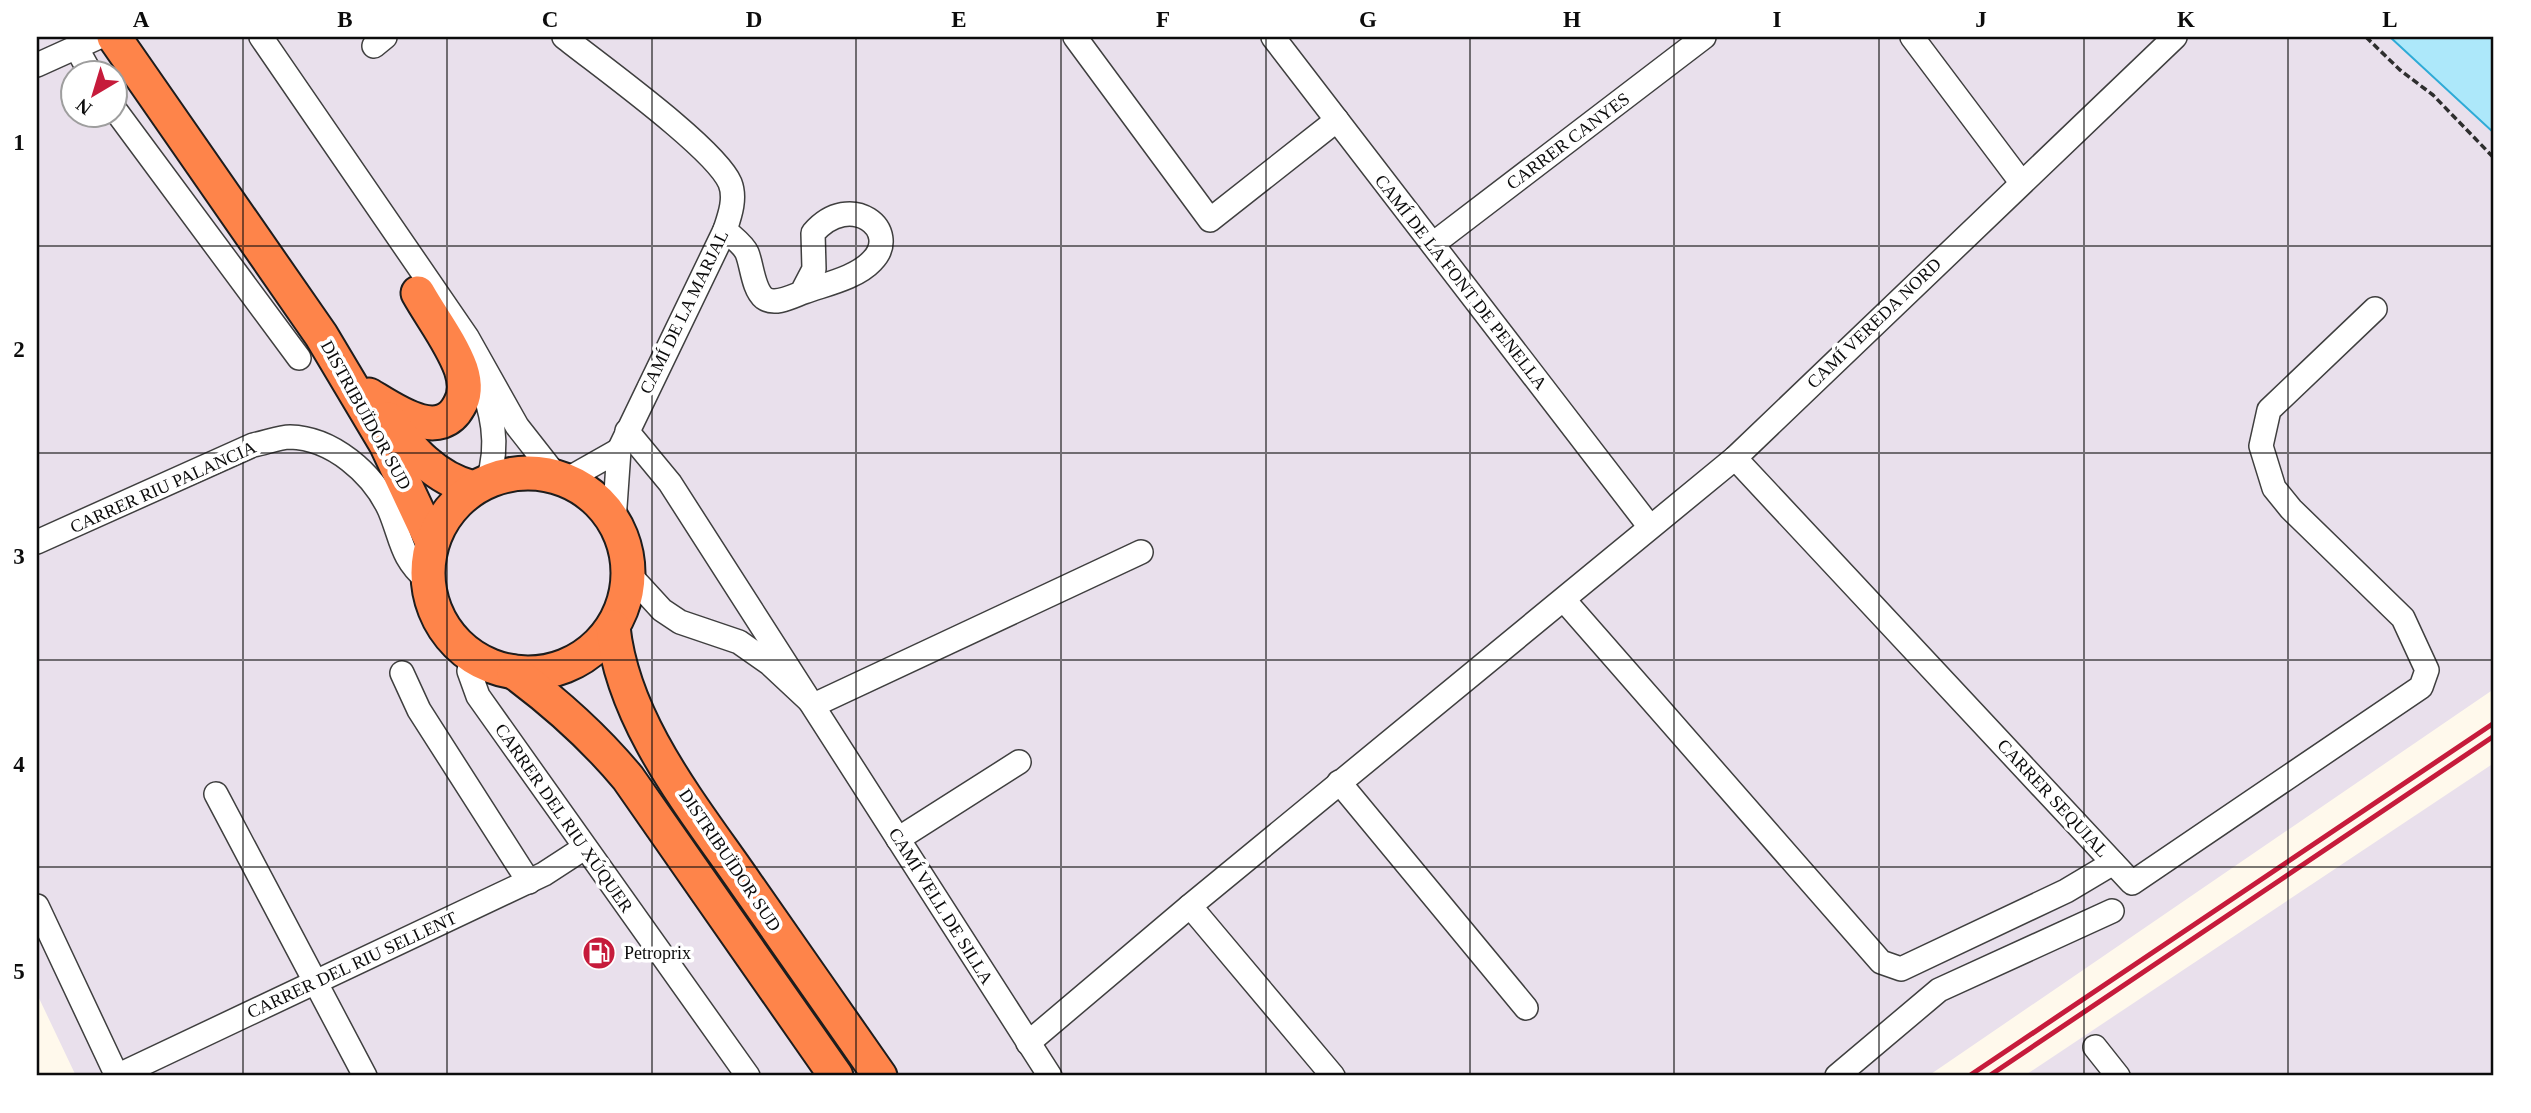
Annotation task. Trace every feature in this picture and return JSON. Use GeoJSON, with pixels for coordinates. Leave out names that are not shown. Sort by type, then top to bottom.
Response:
{"type":"FeatureCollection","features":[{"type":"Feature","properties":{"kind":"highway"},"geometry":{"type":"LineString","coordinates":[[114,37],[155,96],[310,346]]}},
{"type":"Feature","properties":{"kind":"highway"},"geometry":{"type":"LineString","coordinates":[[369,395],[418,421],[431,424],[452,416],[464,397],[462,371],[418,293]]}},
{"type":"Feature","properties":{"kind":"highway","name":"DISTRIBUÏDOR SUD"},"geometry":{"type":"LineString","coordinates":[[310,346],[369,395],[423,460],[441,476],[481,484]]}},
{"type":"Feature","properties":{"kind":"highway","name":"DISTRIBUÏDOR SUD"},"geometry":{"type":"LineString","coordinates":[[310,346],[386,444],[432,542]]}},
{"type":"Feature","properties":{"kind":"highway"},"geometry":{"type":"LineString","coordinates":[[522,472],[561,478],[593,496],[614,521],[625,546],[628,573],[624,601],[612,627],[594,649],[570,664],[542,672],[514,672],[492,667],[472,656],[449,635],[434,609],[428,580],[432,542],[448,511],[481,484],[522,472]]}},
{"type":"Feature","properties":{"kind":"highway","name":"DISTRIBUÏDOR SUD"},"geometry":{"type":"LineString","coordinates":[[612,627],[615,647],[631,696],[673,776],[880,1076]]}},
{"type":"Feature","properties":{"kind":"highway","name":"DISTRIBUÏDOR SUD"},"geometry":{"type":"LineString","coordinates":[[514,672],[556,704],[600,744],[628,778],[836,1076]]}},
{"type":"Feature","properties":{"kind":"street"},"geometry":{"type":"LineString","coordinates":[[37,65],[99,37]]}},
{"type":"Feature","properties":{"kind":"street"},"geometry":{"type":"LineString","coordinates":[[243,37],[418,293],[438,312],[465,353],[483,387],[495,433],[493,465],[481,484]]}},
{"type":"Feature","properties":{"kind":"street"},"geometry":{"type":"LineString","coordinates":[[261,37],[479,355],[517,426],[561,478],[623,441]]}},
{"type":"Feature","properties":{"kind":"street","name":"CAMÍ DE LA MARJAL"},"geometry":{"type":"LineString","coordinates":[[564,37],[707,153],[730,183],[733,204],[725,230],[623,441],[614,521]]}},
{"type":"Feature","properties":{"kind":"street"},"geometry":{"type":"LineString","coordinates":[[1075,37],[1210,220],[1337,120]]}},
{"type":"Feature","properties":{"kind":"street","name":"CAMÍ DE LA FONT DE PENELLA"},"geometry":{"type":"LineString","coordinates":[[1273,37],[1650,527]]}},
{"type":"Feature","properties":{"kind":"street","name":"CARRER CANYES"},"geometry":{"type":"LineString","coordinates":[[1433,244],[1704,37]]}},
{"type":"Feature","properties":{"kind":"street"},"geometry":{"type":"LineString","coordinates":[[1912,37],[2021,182]]}},
{"type":"Feature","properties":{"kind":"street","name":"CAMÍ VEREDA NORD"},"geometry":{"type":"LineString","coordinates":[[1339,782],[1735,458],[2175,37]]}},
{"type":"Feature","properties":{"kind":"street"},"geometry":{"type":"LineString","coordinates":[[76,47],[83,60]]}},
{"type":"Feature","properties":{"kind":"street"},"geometry":{"type":"LineString","coordinates":[[130,128],[310,346]]}},
{"type":"Feature","properties":{"kind":"street"},"geometry":{"type":"LineString","coordinates":[[725,230],[746,250],[764,298],[773,301],[802,292]]}},
{"type":"Feature","properties":{"kind":"street","name":"CARRER SEQUIAL"},"geometry":{"type":"LineString","coordinates":[[1735,458],[2132,883],[2421,687],[2427,670],[2403,618],[2291,509],[2274,488],[2261,446],[2269,410],[2375,309]]}},
{"type":"Feature","properties":{"kind":"street","name":"CARRER RIU PALANCIA"},"geometry":{"type":"LineString","coordinates":[[37,542],[253,445],[289,437],[318,442],[352,461],[389,509],[403,552],[412,567],[428,580]]}},
{"type":"Feature","properties":{"kind":"street","name":"CAMÍ VELL DE SILLA"},"geometry":{"type":"LineString","coordinates":[[623,441],[670,483],[1050,1076]]}},
{"type":"Feature","properties":{"kind":"street"},"geometry":{"type":"LineString","coordinates":[[628,573],[662,610],[680,622],[739,642],[769,663],[814,705],[1141,552]]}},
{"type":"Feature","properties":{"kind":"street"},"geometry":{"type":"LineString","coordinates":[[1564,600],[1881,962],[1901,969],[2066,891],[2113,863]]}},
{"type":"Feature","properties":{"kind":"street","name":"CARRER DEL RIU XÚQUER"},"geometry":{"type":"LineString","coordinates":[[472,656],[469,671],[478,696],[748,1076]]}},
{"type":"Feature","properties":{"kind":"street"},"geometry":{"type":"LineString","coordinates":[[402,673],[419,710],[529,882]]}},
{"type":"Feature","properties":{"kind":"street"},"geometry":{"type":"LineString","coordinates":[[898,839],[1019,762]]}},
{"type":"Feature","properties":{"kind":"street"},"geometry":{"type":"LineString","coordinates":[[1028,1043],[1339,782],[1526,1008]]}},
{"type":"Feature","properties":{"kind":"street"},"geometry":{"type":"LineString","coordinates":[[216,794],[365,1076]]}},
{"type":"Feature","properties":{"kind":"street","name":"CARRER DEL RIU SELLENT"},"geometry":{"type":"LineString","coordinates":[[117,1076],[529,882],[584,848]]}},
{"type":"Feature","properties":{"kind":"street"},"geometry":{"type":"LineString","coordinates":[[37,906],[117,1076]]}},
{"type":"Feature","properties":{"kind":"street"},"geometry":{"type":"LineString","coordinates":[[1190,906],[1333,1076]]}},
{"type":"Feature","properties":{"kind":"street"},"geometry":{"type":"LineString","coordinates":[[1837,1076],[1939,990],[2112,911]]}},
{"type":"Feature","properties":{"kind":"street"},"geometry":{"type":"LineString","coordinates":[[2095,1048],[2118,1076]]}},
{"type":"Feature","properties":{"kind":"path"},"geometry":{"type":"LineString","coordinates":[[2366,37],[2399,71],[2433,95],[2494,158]]}},
{"type":"Feature","properties":{"kind":"shaded area"},"geometry":{"type":"Polygon","coordinates":[[[38,37],[2390,37],[2494,133],[2494,689],[1928,1076],[76,1076],[37,994],[38,37]]]}},
{"type":"Feature","properties":{"kind":"shaded area"},"geometry":{"type":"Polygon","coordinates":[[[2494,763],[2494,1076],[2024,1076],[2494,763]]]}},
{"type":"Feature","properties":{"kind":"water"},"geometry":{"type":"Polygon","coordinates":[[[2390,37],[2494,37],[2494,133],[2390,37]]]}},
{"type":"Feature","properties":{"kind":"railway"},"geometry":{"type":"LineString","coordinates":[[1969,1076],[2494,723]]}},
{"type":"Feature","properties":{"kind":"railway"},"geometry":{"type":"LineString","coordinates":[[1989,1076],[2494,736]]}},
{"type":"Feature","properties":{"kind":"place","name":"Petroprix"},"geometry":{"type":"Point","coordinates":[599,953]}}]}
